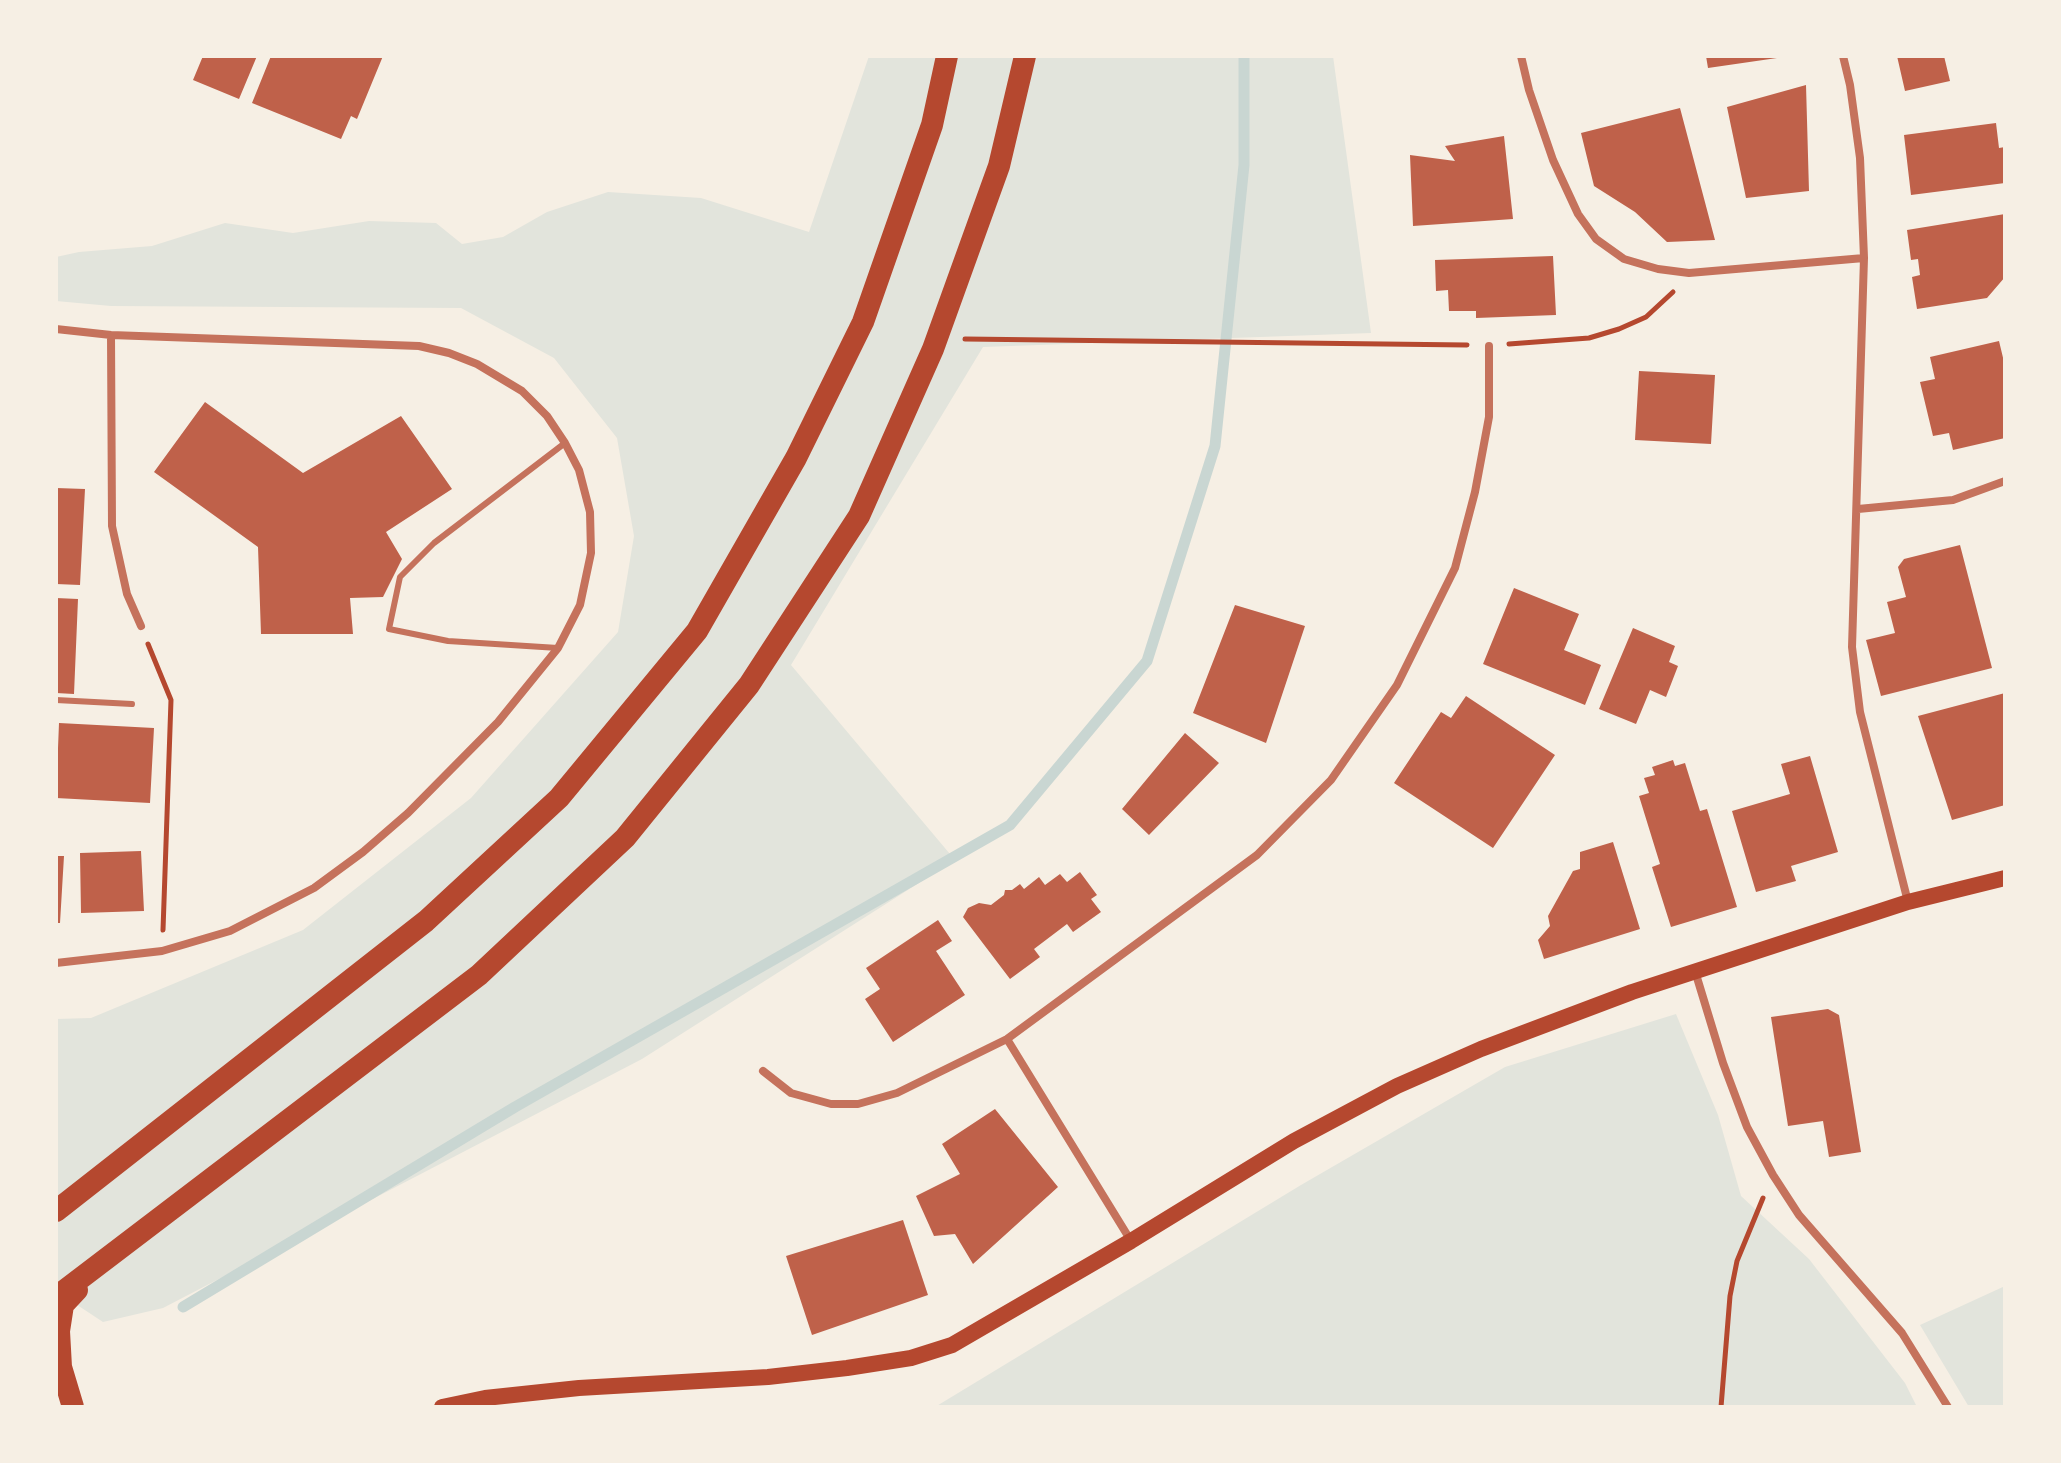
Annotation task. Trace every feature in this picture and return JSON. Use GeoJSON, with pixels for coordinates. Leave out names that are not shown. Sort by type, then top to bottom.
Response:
{"type":"FeatureCollection","features":[{"type":"Feature","properties":{"kind":"highway"},"geometry":{"type":"LineString","coordinates":[[56,1211],[426,921],[559,798],[697,631],[796,458],[863,322],[932,125],[947,56]]}},
{"type":"Feature","properties":{"kind":"highway"},"geometry":{"type":"LineString","coordinates":[[56,1297],[479,975],[625,838],[749,685],[859,516],[933,349],[999,166],[1025,56]]}},
{"type":"Feature","properties":{"kind":"highway"},"geometry":{"type":"LineString","coordinates":[[73,1407],[61,1367],[59,1331],[63,1305],[96,1268]]}},
{"type":"Feature","properties":{"kind":"main road"},"geometry":{"type":"LineString","coordinates":[[442,1407],[485,1398],[579,1388],[768,1377],[847,1368],[911,1358],[952,1345],[1294,1141],[1397,1086],[1481,1049],[1695,971],[1908,902],[2005,878]]}},
{"type":"Feature","properties":{"kind":"street"},"geometry":{"type":"LineString","coordinates":[[1521,56],[1553,160],[1578,214],[1596,239],[1624,259],[1658,269],[1689,273],[1864,258]]}},
{"type":"Feature","properties":{"kind":"street"},"geometry":{"type":"LineString","coordinates":[[1843,56],[1860,158],[1864,258],[1852,647],[1860,712],[1908,902]]}},
{"type":"Feature","properties":{"kind":"street"},"geometry":{"type":"LineString","coordinates":[[56,329],[111,335],[419,346],[477,364],[522,391],[547,416],[565,443],[579,470],[590,512],[591,553],[580,605],[558,648],[498,722],[408,813],[363,852],[314,888],[230,931],[162,951],[56,963]]}},
{"type":"Feature","properties":{"kind":"street"},"geometry":{"type":"LineString","coordinates":[[111,335],[112,526],[127,594],[141,626]]}},
{"type":"Feature","properties":{"kind":"street"},"geometry":{"type":"LineString","coordinates":[[763,1071],[791,1093],[831,1104],[858,1104],[897,1093],[1007,1039],[1257,855],[1331,780],[1397,685],[1455,568],[1475,492],[1489,417],[1489,346]]}},
{"type":"Feature","properties":{"kind":"street"},"geometry":{"type":"LineString","coordinates":[[1858,509],[1953,500],[2005,481]]}},
{"type":"Feature","properties":{"kind":"street"},"geometry":{"type":"LineString","coordinates":[[1695,971],[1723,1063],[1747,1127],[1773,1175],[1799,1215],[1902,1333],[1948,1407]]}},
{"type":"Feature","properties":{"kind":"street"},"geometry":{"type":"LineString","coordinates":[[1007,1039],[1131,1241]]}},
{"type":"Feature","properties":{"kind":"lane"},"geometry":{"type":"LineString","coordinates":[[558,648],[448,641],[389,629],[400,577],[434,543],[565,443]]}},
{"type":"Feature","properties":{"kind":"lane"},"geometry":{"type":"LineString","coordinates":[[56,700],[132,704]]}},
{"type":"Feature","properties":{"kind":"path"},"geometry":{"type":"LineString","coordinates":[[1009,340],[1489,346],[1589,338],[1646,317],[1664,303],[1689,273]]}},
{"type":"Feature","properties":{"kind":"path"},"geometry":{"type":"LineString","coordinates":[[141,626],[171,700],[162,951]]}},
{"type":"Feature","properties":{"kind":"path"},"geometry":{"type":"LineString","coordinates":[[1721,1407],[1730,1296],[1737,1261],[1773,1175]]}},
{"type":"Feature","properties":{"kind":"shaded area"},"geometry":{"type":"Polygon","coordinates":[[[869,56],[1333,56],[1371,333],[983,347],[791,665],[955,860],[642,1059],[163,1308],[103,1322],[56,1291],[56,1019],[91,1018],[303,930],[471,798],[618,632],[634,536],[617,438],[554,358],[461,308],[111,306],[56,301],[56,257],[152,246],[225,223],[293,233],[369,221],[436,223],[462,244],[503,237],[547,212],[608,192],[701,198],[809,232],[869,56]]]}},
{"type":"Feature","properties":{"kind":"shaded area"},"geometry":{"type":"Polygon","coordinates":[[[1676,1014],[1718,1115],[1741,1196],[1809,1259],[1905,1383],[1917,1407],[935,1407],[1301,1185],[1505,1067],[1676,1014]]]}},
{"type":"Feature","properties":{"kind":"shaded area"},"geometry":{"type":"Polygon","coordinates":[[[2005,1286],[2005,1407],[1969,1407],[1920,1325],[2005,1286]]]}},
{"type":"Feature","properties":{"kind":"building"},"geometry":{"type":"Polygon","coordinates":[[[203,56],[257,56],[239,99],[193,80],[203,56]]]}},
{"type":"Feature","properties":{"kind":"building"},"geometry":{"type":"Polygon","coordinates":[[[271,56],[383,56],[357,119],[351,116],[341,139],[252,103],[271,56]]]}},
{"type":"Feature","properties":{"kind":"building"},"geometry":{"type":"Polygon","coordinates":[[[1706,56],[1777,56],[1777,58],[1708,68],[1706,56]]]}},
{"type":"Feature","properties":{"kind":"building"},"geometry":{"type":"Polygon","coordinates":[[[1897,56],[1944,56],[1950,81],[1905,91],[1897,56]]]}},
{"type":"Feature","properties":{"kind":"building"},"geometry":{"type":"Polygon","coordinates":[[[1806,85],[1809,191],[1746,198],[1727,107],[1806,85]]]}},
{"type":"Feature","properties":{"kind":"building"},"geometry":{"type":"Polygon","coordinates":[[[1680,108],[1715,240],[1667,242],[1635,212],[1594,186],[1581,133],[1680,108]]]}},
{"type":"Feature","properties":{"kind":"building"},"geometry":{"type":"Polygon","coordinates":[[[1996,123],[1999,148],[2005,147],[2005,183],[1911,195],[1904,135],[1996,123]]]}},
{"type":"Feature","properties":{"kind":"building"},"geometry":{"type":"Polygon","coordinates":[[[1504,136],[1513,219],[1413,226],[1410,155],[1455,161],[1445,146],[1504,136]]]}},
{"type":"Feature","properties":{"kind":"building"},"geometry":{"type":"Polygon","coordinates":[[[2005,214],[2005,277],[1987,298],[1917,309],[1912,277],[1920,275],[1918,259],[1911,260],[1907,230],[2005,214]]]}},
{"type":"Feature","properties":{"kind":"building"},"geometry":{"type":"Polygon","coordinates":[[[1553,256],[1556,315],[1476,318],[1476,311],[1449,311],[1448,290],[1436,291],[1435,260],[1553,256]]]}},
{"type":"Feature","properties":{"kind":"building"},"geometry":{"type":"Polygon","coordinates":[[[1999,341],[2005,366],[2005,438],[1953,450],[1949,433],[1933,436],[1920,382],[1935,379],[1930,357],[1999,341]]]}},
{"type":"Feature","properties":{"kind":"building"},"geometry":{"type":"Polygon","coordinates":[[[1639,371],[1715,375],[1711,444],[1635,440],[1639,371]]]}},
{"type":"Feature","properties":{"kind":"building"},"geometry":{"type":"Polygon","coordinates":[[[205,402],[303,473],[401,416],[452,489],[386,532],[402,559],[383,597],[350,598],[353,634],[261,634],[258,547],[154,472],[205,402]]]}},
{"type":"Feature","properties":{"kind":"building"},"geometry":{"type":"Polygon","coordinates":[[[56,488],[85,489],[80,585],[56,584],[56,488]]]}},
{"type":"Feature","properties":{"kind":"building"},"geometry":{"type":"Polygon","coordinates":[[[1960,545],[1992,668],[1881,696],[1866,640],[1895,633],[1887,602],[1906,597],[1898,567],[1904,559],[1960,545]]]}},
{"type":"Feature","properties":{"kind":"building"},"geometry":{"type":"Polygon","coordinates":[[[1514,588],[1579,614],[1564,650],[1601,665],[1585,705],[1483,664],[1514,588]]]}},
{"type":"Feature","properties":{"kind":"building"},"geometry":{"type":"Polygon","coordinates":[[[56,598],[78,599],[74,694],[56,693],[56,598]]]}},
{"type":"Feature","properties":{"kind":"building"},"geometry":{"type":"Polygon","coordinates":[[[1235,605],[1305,626],[1266,743],[1193,713],[1235,605]]]}},
{"type":"Feature","properties":{"kind":"building"},"geometry":{"type":"Polygon","coordinates":[[[1633,628],[1675,646],[1669,662],[1678,666],[1666,697],[1650,690],[1636,724],[1599,709],[1633,628]]]}},
{"type":"Feature","properties":{"kind":"building"},"geometry":{"type":"Polygon","coordinates":[[[2005,693],[2005,805],[1952,820],[1918,716],[2005,693]]]}},
{"type":"Feature","properties":{"kind":"building"},"geometry":{"type":"Polygon","coordinates":[[[1466,696],[1555,755],[1493,848],[1394,783],[1441,712],[1451,718],[1466,696]]]}},
{"type":"Feature","properties":{"kind":"building"},"geometry":{"type":"Polygon","coordinates":[[[59,723],[154,728],[150,803],[56,798],[59,723]]]}},
{"type":"Feature","properties":{"kind":"building"},"geometry":{"type":"Polygon","coordinates":[[[1185,733],[1219,763],[1149,835],[1122,809],[1185,733]]]}},
{"type":"Feature","properties":{"kind":"building"},"geometry":{"type":"Polygon","coordinates":[[[1810,756],[1838,852],[1791,866],[1796,881],[1756,892],[1732,811],[1790,794],[1781,764],[1810,756]]]}},
{"type":"Feature","properties":{"kind":"building"},"geometry":{"type":"Polygon","coordinates":[[[1673,760],[1675,766],[1685,763],[1700,811],[1707,809],[1737,907],[1671,927],[1652,867],[1660,864],[1639,796],[1649,793],[1644,778],[1655,775],[1652,767],[1673,760]]]}},
{"type":"Feature","properties":{"kind":"building"},"geometry":{"type":"Polygon","coordinates":[[[1613,842],[1640,929],[1544,959],[1538,940],[1550,926],[1548,916],[1573,871],[1580,869],[1580,852],[1613,842]]]}},
{"type":"Feature","properties":{"kind":"building"},"geometry":{"type":"Polygon","coordinates":[[[141,851],[144,911],[81,913],[80,853],[141,851]]]}},
{"type":"Feature","properties":{"kind":"building"},"geometry":{"type":"Polygon","coordinates":[[[56,856],[64,856],[60,923],[56,923],[56,856]]]}},
{"type":"Feature","properties":{"kind":"building"},"geometry":{"type":"Polygon","coordinates":[[[1080,872],[1097,895],[1091,899],[1101,912],[1073,932],[1067,924],[1034,949],[1040,957],[1010,979],[963,917],[968,908],[979,903],[991,905],[1004,895],[1005,890],[1012,890],[1020,884],[1024,889],[1039,877],[1045,885],[1060,874],[1067,882],[1080,872]]]}},
{"type":"Feature","properties":{"kind":"building"},"geometry":{"type":"Polygon","coordinates":[[[938,920],[952,941],[936,951],[965,995],[893,1042],[865,999],[880,989],[866,968],[938,920]]]}},
{"type":"Feature","properties":{"kind":"building"},"geometry":{"type":"Polygon","coordinates":[[[1828,1009],[1839,1015],[1861,1152],[1829,1157],[1823,1121],[1788,1126],[1771,1017],[1828,1009]]]}},
{"type":"Feature","properties":{"kind":"building"},"geometry":{"type":"Polygon","coordinates":[[[995,1109],[1058,1187],[973,1264],[955,1234],[934,1236],[916,1196],[960,1174],[942,1144],[995,1109]]]}},
{"type":"Feature","properties":{"kind":"building"},"geometry":{"type":"Polygon","coordinates":[[[903,1220],[928,1295],[812,1335],[786,1256],[903,1220]]]}},
{"type":"Feature","properties":{"kind":"waterway"},"geometry":{"type":"LineString","coordinates":[[183,1307],[515,1107],[1010,825],[1147,661],[1215,446],[1244,165],[1244,56]]}}]}
